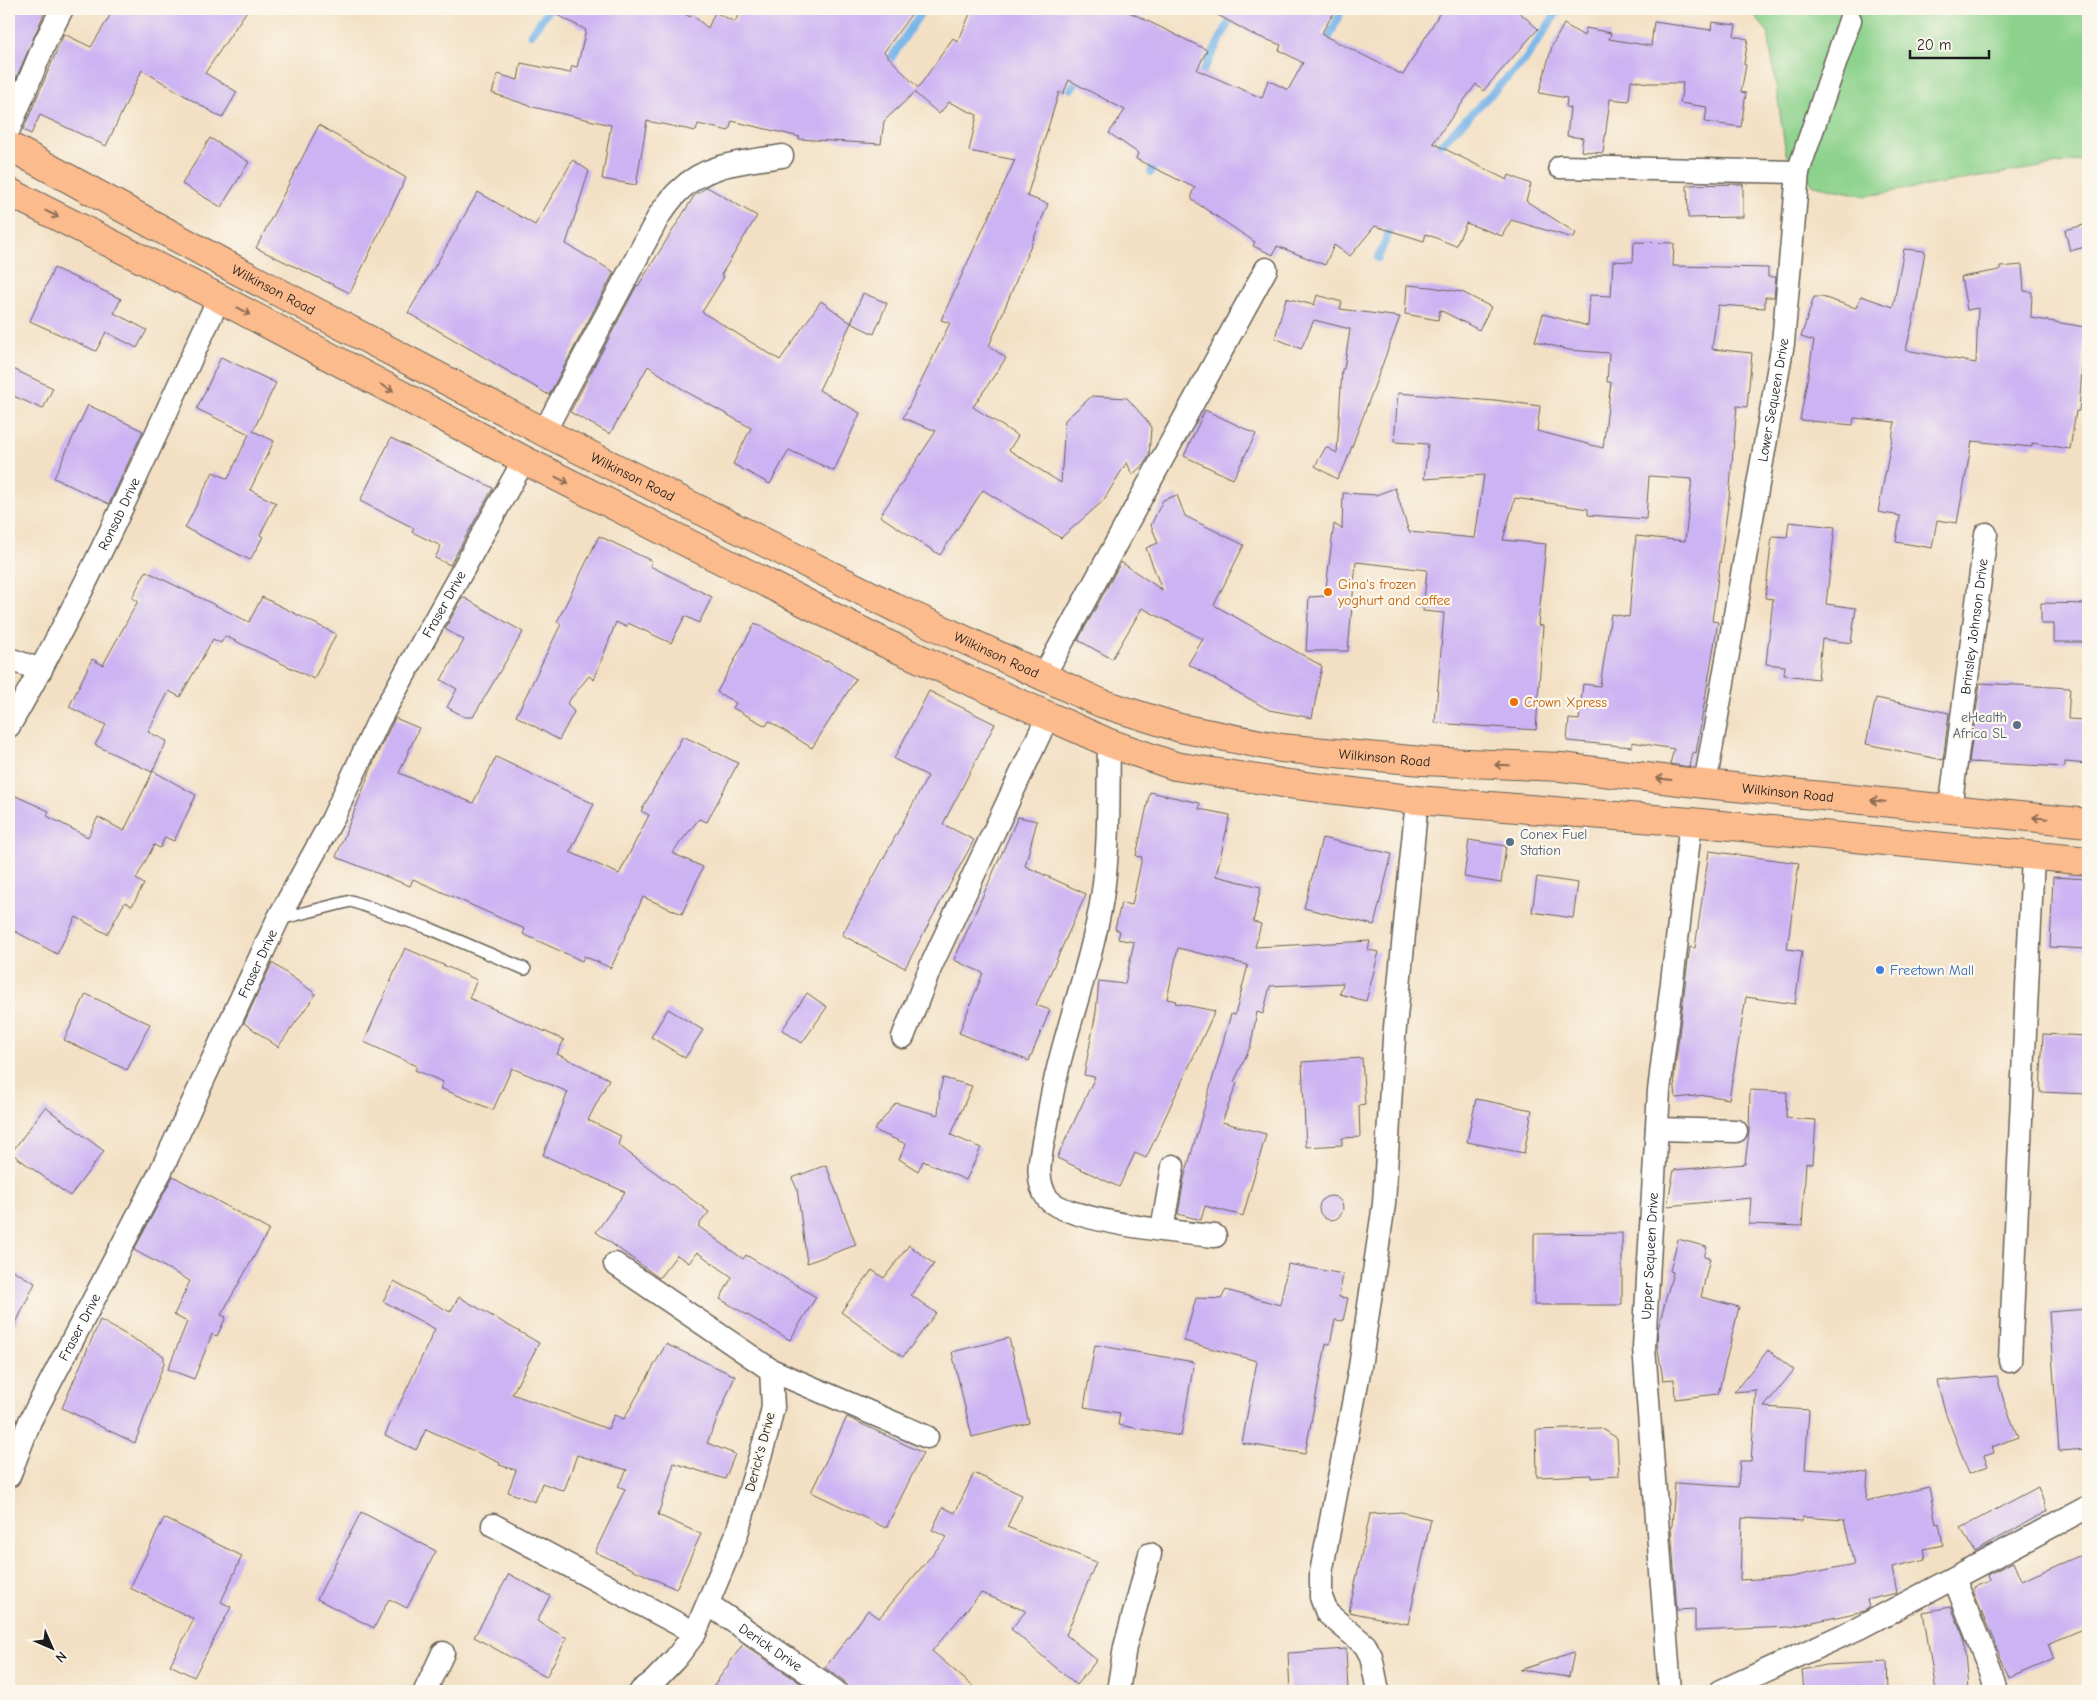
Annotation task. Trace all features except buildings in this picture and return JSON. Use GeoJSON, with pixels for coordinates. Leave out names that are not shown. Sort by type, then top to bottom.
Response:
{"type":"FeatureCollection","features":[{"type":"Feature","properties":{"kind":"main road","name":"Wilkinson Road"},"geometry":{"type":"LineString","coordinates":[[9,146],[225,264],[544,432],[864,592],[1101,703],[1180,728],[1281,748],[1422,761],[1541,766],[2088,823]]}},
{"type":"Feature","properties":{"kind":"main road"},"geometry":{"type":"LineString","coordinates":[[9,192],[220,298],[524,460],[878,640],[1109,743],[1175,766],[1289,784],[1417,800],[1691,822],[2088,862]]}},
{"type":"Feature","properties":{"kind":"main road"},"geometry":{"type":"LineString","coordinates":[[1538,810],[1541,766]]}},
{"type":"Feature","properties":{"kind":"main road"},"geometry":{"type":"LineString","coordinates":[[1904,843],[1908,805]]}},
{"type":"Feature","properties":{"kind":"street"},"geometry":{"type":"LineString","coordinates":[[9,129],[46,40],[62,9]]}},
{"type":"Feature","properties":{"kind":"street","name":"Lower Sequeen Drive"},"geometry":{"type":"LineString","coordinates":[[1705,784],[1783,343],[1798,172],[1850,20]]}},
{"type":"Feature","properties":{"kind":"street"},"geometry":{"type":"LineString","coordinates":[[544,432],[660,214],[680,190],[699,176],[718,166],[782,156]]}},
{"type":"Feature","properties":{"kind":"street"},"geometry":{"type":"LineString","coordinates":[[1560,167],[1798,172]]}},
{"type":"Feature","properties":{"kind":"street"},"geometry":{"type":"LineString","coordinates":[[1043,677],[1266,269]]}},
{"type":"Feature","properties":{"kind":"street","name":"Ronsab Drive"},"geometry":{"type":"LineString","coordinates":[[9,726],[41,670],[127,495],[220,298]]}},
{"type":"Feature","properties":{"kind":"street","name":"Fraser Drive"},"geometry":{"type":"LineString","coordinates":[[9,1476],[30,1421],[160,1173],[278,919],[332,820],[378,722],[524,460]]}},
{"type":"Feature","properties":{"kind":"street","name":"Brinsley Johnson Drive"},"geometry":{"type":"LineString","coordinates":[[1950,809],[1986,534]]}},
{"type":"Feature","properties":{"kind":"street"},"geometry":{"type":"LineString","coordinates":[[9,659],[41,670]]}},
{"type":"Feature","properties":{"kind":"street"},"geometry":{"type":"LineString","coordinates":[[903,1037],[931,966],[1048,716]]}},
{"type":"Feature","properties":{"kind":"street"},"geometry":{"type":"LineString","coordinates":[[1109,743],[1107,851],[1102,898],[1089,960],[1063,1048],[1050,1106],[1041,1164],[1040,1185],[1048,1200],[1062,1209],[1089,1217],[1162,1230],[1216,1236]]}},
{"type":"Feature","properties":{"kind":"street"},"geometry":{"type":"LineString","coordinates":[[1378,1691],[1371,1656],[1365,1645],[1327,1613],[1321,1597],[1321,1573],[1360,1367],[1384,1204],[1394,1038],[1417,800]]}},
{"type":"Feature","properties":{"kind":"street","name":"Upper Sequeen Drive"},"geometry":{"type":"LineString","coordinates":[[1670,1691],[1644,1347],[1659,1091],[1691,822]]}},
{"type":"Feature","properties":{"kind":"street"},"geometry":{"type":"LineString","coordinates":[[2010,1362],[2033,856]]}},
{"type":"Feature","properties":{"kind":"street"},"geometry":{"type":"LineString","coordinates":[[1657,1130],[1736,1132]]}},
{"type":"Feature","properties":{"kind":"street"},"geometry":{"type":"LineString","coordinates":[[1162,1230],[1173,1166]]}},
{"type":"Feature","properties":{"kind":"street"},"geometry":{"type":"LineString","coordinates":[[615,1264],[771,1370],[927,1437]]}},
{"type":"Feature","properties":{"kind":"street","name":"Derick's Drive"},"geometry":{"type":"LineString","coordinates":[[641,1691],[654,1682],[695,1633],[736,1536],[773,1407],[771,1370]]}},
{"type":"Feature","properties":{"kind":"street"},"geometry":{"type":"LineString","coordinates":[[1721,1691],[1859,1628],[2088,1507]]}},
{"type":"Feature","properties":{"kind":"street"},"geometry":{"type":"LineString","coordinates":[[493,1525],[695,1633]]}},
{"type":"Feature","properties":{"kind":"street"},"geometry":{"type":"LineString","coordinates":[[1118,1691],[1125,1647],[1150,1554]]}},
{"type":"Feature","properties":{"kind":"street"},"geometry":{"type":"LineString","coordinates":[[1954,1578],[1990,1668],[1996,1691]]}},
{"type":"Feature","properties":{"kind":"street","name":"Derick Drive"},"geometry":{"type":"LineString","coordinates":[[708,1604],[835,1691]]}},
{"type":"Feature","properties":{"kind":"street"},"geometry":{"type":"LineString","coordinates":[[426,1691],[443,1653]]}},
{"type":"Feature","properties":{"kind":"lane"},"geometry":{"type":"LineString","coordinates":[[278,919],[351,901],[431,929],[525,969]]}},
{"type":"Feature","properties":{"kind":"green space"},"geometry":{"type":"Polygon","coordinates":[[[1736,9],[2088,9],[2088,159],[1866,196],[1814,185],[1786,154],[1768,32],[1752,13],[1736,9]]]}},
{"type":"Feature","properties":{"kind":"waterway"},"geometry":{"type":"LineString","coordinates":[[531,34],[549,9]]}},
{"type":"Feature","properties":{"kind":"waterway"},"geometry":{"type":"LineString","coordinates":[[886,66],[923,9]]}},
{"type":"Feature","properties":{"kind":"waterway"},"geometry":{"type":"LineString","coordinates":[[1198,81],[1236,9]]}},
{"type":"Feature","properties":{"kind":"waterway"},"geometry":{"type":"LineString","coordinates":[[1325,46],[1342,9]]}},
{"type":"Feature","properties":{"kind":"waterway"},"geometry":{"type":"LineString","coordinates":[[1432,153],[1525,60],[1559,9]]}},
{"type":"Feature","properties":{"kind":"waterway"},"geometry":{"type":"LineString","coordinates":[[1071,89],[1080,76]]}},
{"type":"Feature","properties":{"kind":"waterway"},"geometry":{"type":"LineString","coordinates":[[1151,172],[1158,158]]}},
{"type":"Feature","properties":{"kind":"waterway"},"geometry":{"type":"LineString","coordinates":[[1378,258],[1394,221]]}},
{"type":"Feature","properties":{"kind":"place","name":"Gina's frozen yoghurt and coffee"},"geometry":{"type":"Point","coordinates":[1328,592]}},
{"type":"Feature","properties":{"kind":"place","name":"Crown Xpress"},"geometry":{"type":"Point","coordinates":[1514,702]}},
{"type":"Feature","properties":{"kind":"place","name":"eHealth Africa SL"},"geometry":{"type":"Point","coordinates":[2017,725]}},
{"type":"Feature","properties":{"kind":"place","name":"Conex Fuel Station"},"geometry":{"type":"Point","coordinates":[1510,842]}},
{"type":"Feature","properties":{"kind":"place","name":"Freetown Mall"},"geometry":{"type":"Point","coordinates":[1880,970]}}]}
